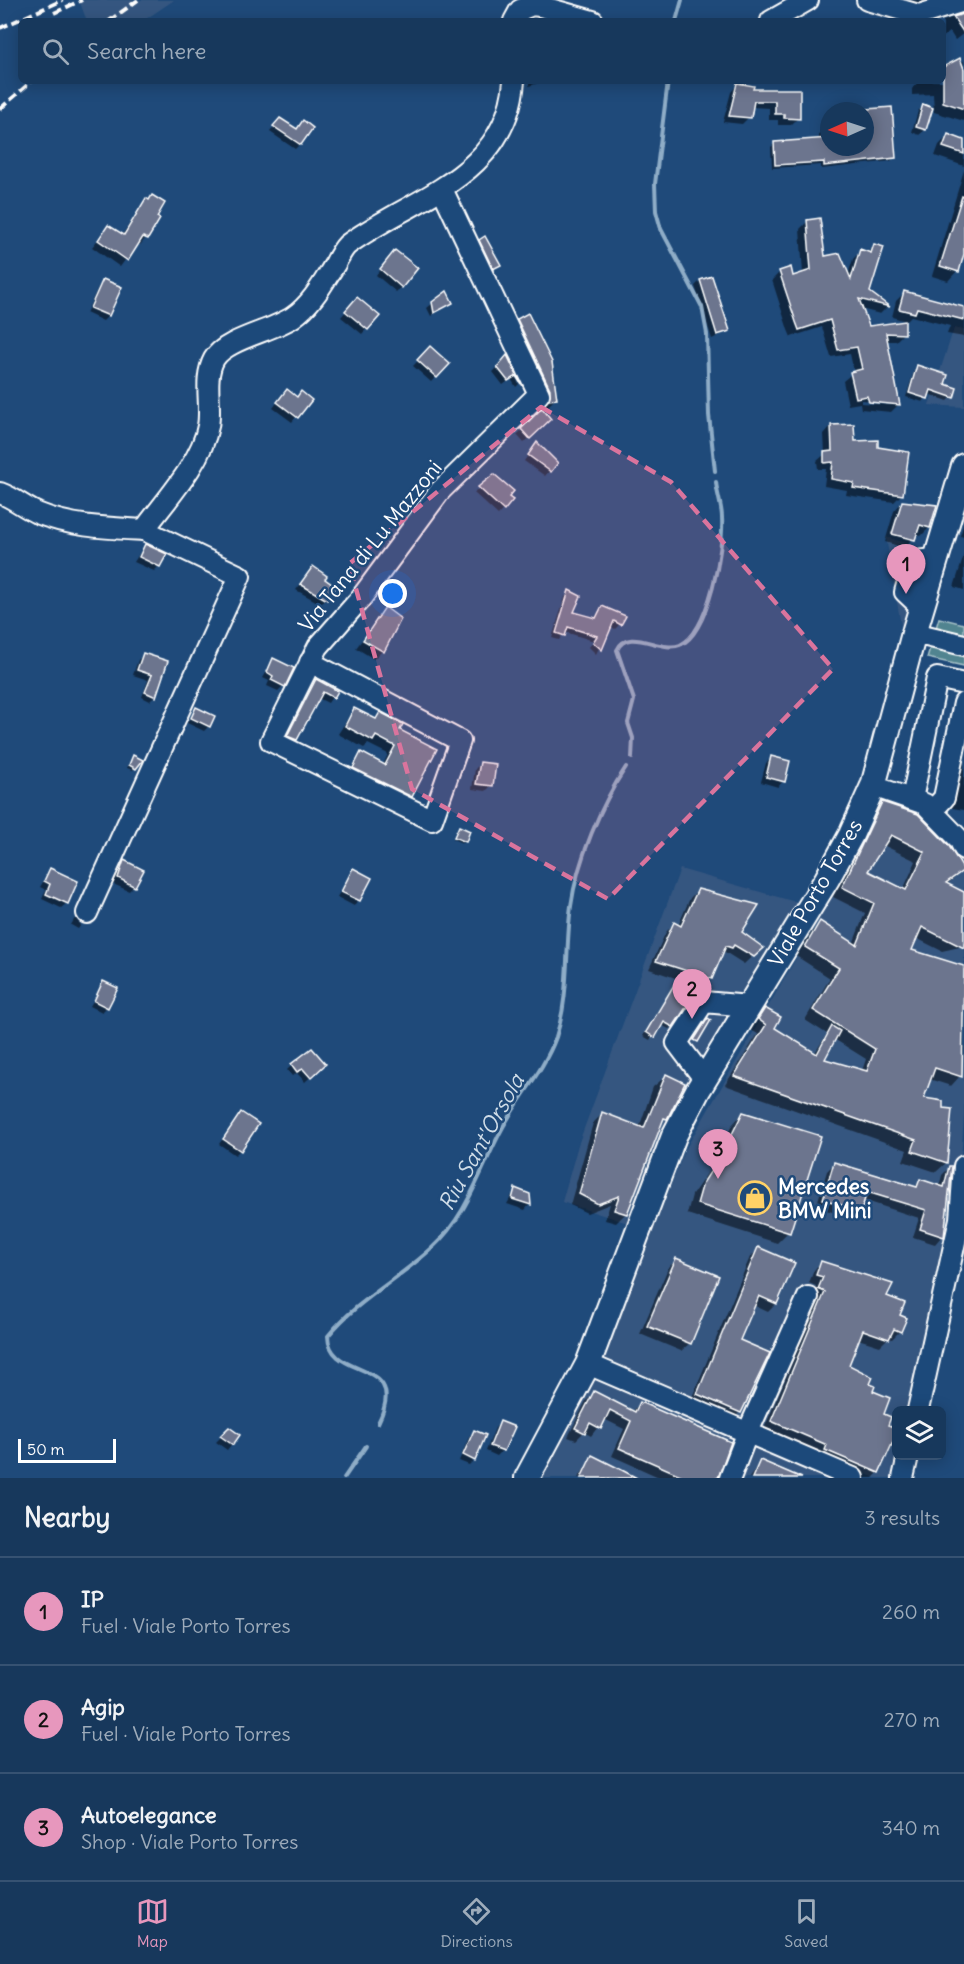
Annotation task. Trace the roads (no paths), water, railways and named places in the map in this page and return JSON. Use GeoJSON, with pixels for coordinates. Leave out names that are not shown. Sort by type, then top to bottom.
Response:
{"type":"FeatureCollection","features":[{"type":"Feature","properties":{"kind":"main road","name":"Viale Porto Torres"},"geometry":{"type":"LineString","coordinates":[[527,1478],[588,1364],[674,1136],[749,1006],[827,879],[851,835],[873,786],[921,608],[964,466]]}},
{"type":"Feature","properties":{"kind":"main road","name":"Viale Porto Torres"},"geometry":{"type":"LineString","coordinates":[[511,1478],[546,1423],[613,1298]]}},
{"type":"Feature","properties":{"kind":"street"},"geometry":{"type":"LineString","coordinates":[[776,18],[808,0]]}},
{"type":"Feature","properties":{"kind":"street"},"geometry":{"type":"LineString","coordinates":[[867,0],[919,15],[964,1]]}},
{"type":"Feature","properties":{"kind":"street"},"geometry":{"type":"LineString","coordinates":[[516,18],[520,10],[532,5],[582,18]]}},
{"type":"Feature","properties":{"kind":"street"},"geometry":{"type":"LineString","coordinates":[[144,530],[199,453],[208,426],[208,382],[214,358],[227,346],[275,328],[294,317],[314,298],[345,247],[442,189],[473,166],[493,141],[507,116],[513,84]]}},
{"type":"Feature","properties":{"kind":"street","name":"Via Tana di Lu Mazzoni"},"geometry":{"type":"LineString","coordinates":[[310,662],[460,741],[432,820],[271,741],[310,662],[318,646],[361,598],[440,491],[539,394],[442,189]]}},
{"type":"Feature","properties":{"kind":"street"},"geometry":{"type":"LineString","coordinates":[[0,493],[17,499],[37,513],[95,528],[144,530],[240,576],[87,913]]}},
{"type":"Feature","properties":{"kind":"street"},"geometry":{"type":"LineString","coordinates":[[914,633],[964,645]]}},
{"type":"Feature","properties":{"kind":"street"},"geometry":{"type":"LineString","coordinates":[[912,800],[937,678],[964,684]]}},
{"type":"Feature","properties":{"kind":"street"},"geometry":{"type":"LineString","coordinates":[[932,811],[944,798],[964,703]]}},
{"type":"Feature","properties":{"kind":"street"},"geometry":{"type":"LineString","coordinates":[[873,786],[925,804],[960,839],[964,849]]}},
{"type":"Feature","properties":{"kind":"street"},"geometry":{"type":"LineString","coordinates":[[705,1080],[677,1043],[704,1002],[749,1006]]}},
{"type":"Feature","properties":{"kind":"street"},"geometry":{"type":"LineString","coordinates":[[919,1406],[960,1219],[964,1166]]}},
{"type":"Feature","properties":{"kind":"street"},"geometry":{"type":"LineString","coordinates":[[730,1478],[747,1434],[808,1297]]}},
{"type":"Feature","properties":{"kind":"street"},"geometry":{"type":"LineString","coordinates":[[588,1364],[853,1478]]}},
{"type":"Feature","properties":{"kind":"street"},"geometry":{"type":"LineString","coordinates":[[903,1478],[907,1460]]}},
{"type":"Feature","properties":{"kind":"waterway","name":"Riu Sant'Orsola"},"geometry":{"type":"LineString","coordinates":[[677,18],[682,0]]}},
{"type":"Feature","properties":{"kind":"waterway","name":"Riu Sant'Orsola"},"geometry":{"type":"LineString","coordinates":[[668,84],[655,184],[656,211],[661,229],[702,307],[707,334],[709,415],[715,471]]}},
{"type":"Feature","properties":{"kind":"waterway","name":"Riu Sant'Orsola"},"geometry":{"type":"LineString","coordinates":[[632,758],[633,738],[628,723],[634,700],[617,650],[622,643],[629,640],[672,647],[680,645],[690,637],[699,624],[713,588],[720,548],[722,514],[716,482]]}},
{"type":"Feature","properties":{"kind":"waterway","name":"Riu Sant'Orsola"},"geometry":{"type":"LineString","coordinates":[[378,1423],[385,1402],[384,1388],[377,1378],[341,1359],[332,1350],[328,1336],[352,1311],[419,1259],[445,1235],[465,1206],[503,1127],[545,1061],[556,1037],[563,1005],[571,906],[584,852],[599,816],[626,767]]}},
{"type":"Feature","properties":{"kind":"waterway","name":"Riu Sant'Orsola"},"geometry":{"type":"LineString","coordinates":[[344,1478],[366,1446]]}},
{"type":"Feature","properties":{"kind":"railway"},"geometry":{"type":"LineString","coordinates":[[22,18],[63,0]]}},
{"type":"Feature","properties":{"kind":"railway"},"geometry":{"type":"LineString","coordinates":[[54,13],[82,0]]}},
{"type":"Feature","properties":{"kind":"railway"},"geometry":{"type":"LineString","coordinates":[[113,18],[138,0]]}},
{"type":"Feature","properties":{"kind":"railway"},"geometry":{"type":"LineString","coordinates":[[0,28],[18,20]]}},
{"type":"Feature","properties":{"kind":"railway"},"geometry":{"type":"LineString","coordinates":[[0,109],[29,84]]}},
{"type":"Feature","properties":{"kind":"place","name":"IP"},"geometry":{"type":"Point","coordinates":[906,594]}},
{"type":"Feature","properties":{"kind":"place","name":"Agip"},"geometry":{"type":"Point","coordinates":[692,1019]}},
{"type":"Feature","properties":{"kind":"place","name":"Autoelegance"},"geometry":{"type":"Point","coordinates":[718,1179]}},
{"type":"Feature","properties":{"kind":"place","name":"Mercedes BMW Mini"},"geometry":{"type":"Point","coordinates":[755,1198]}}]}
